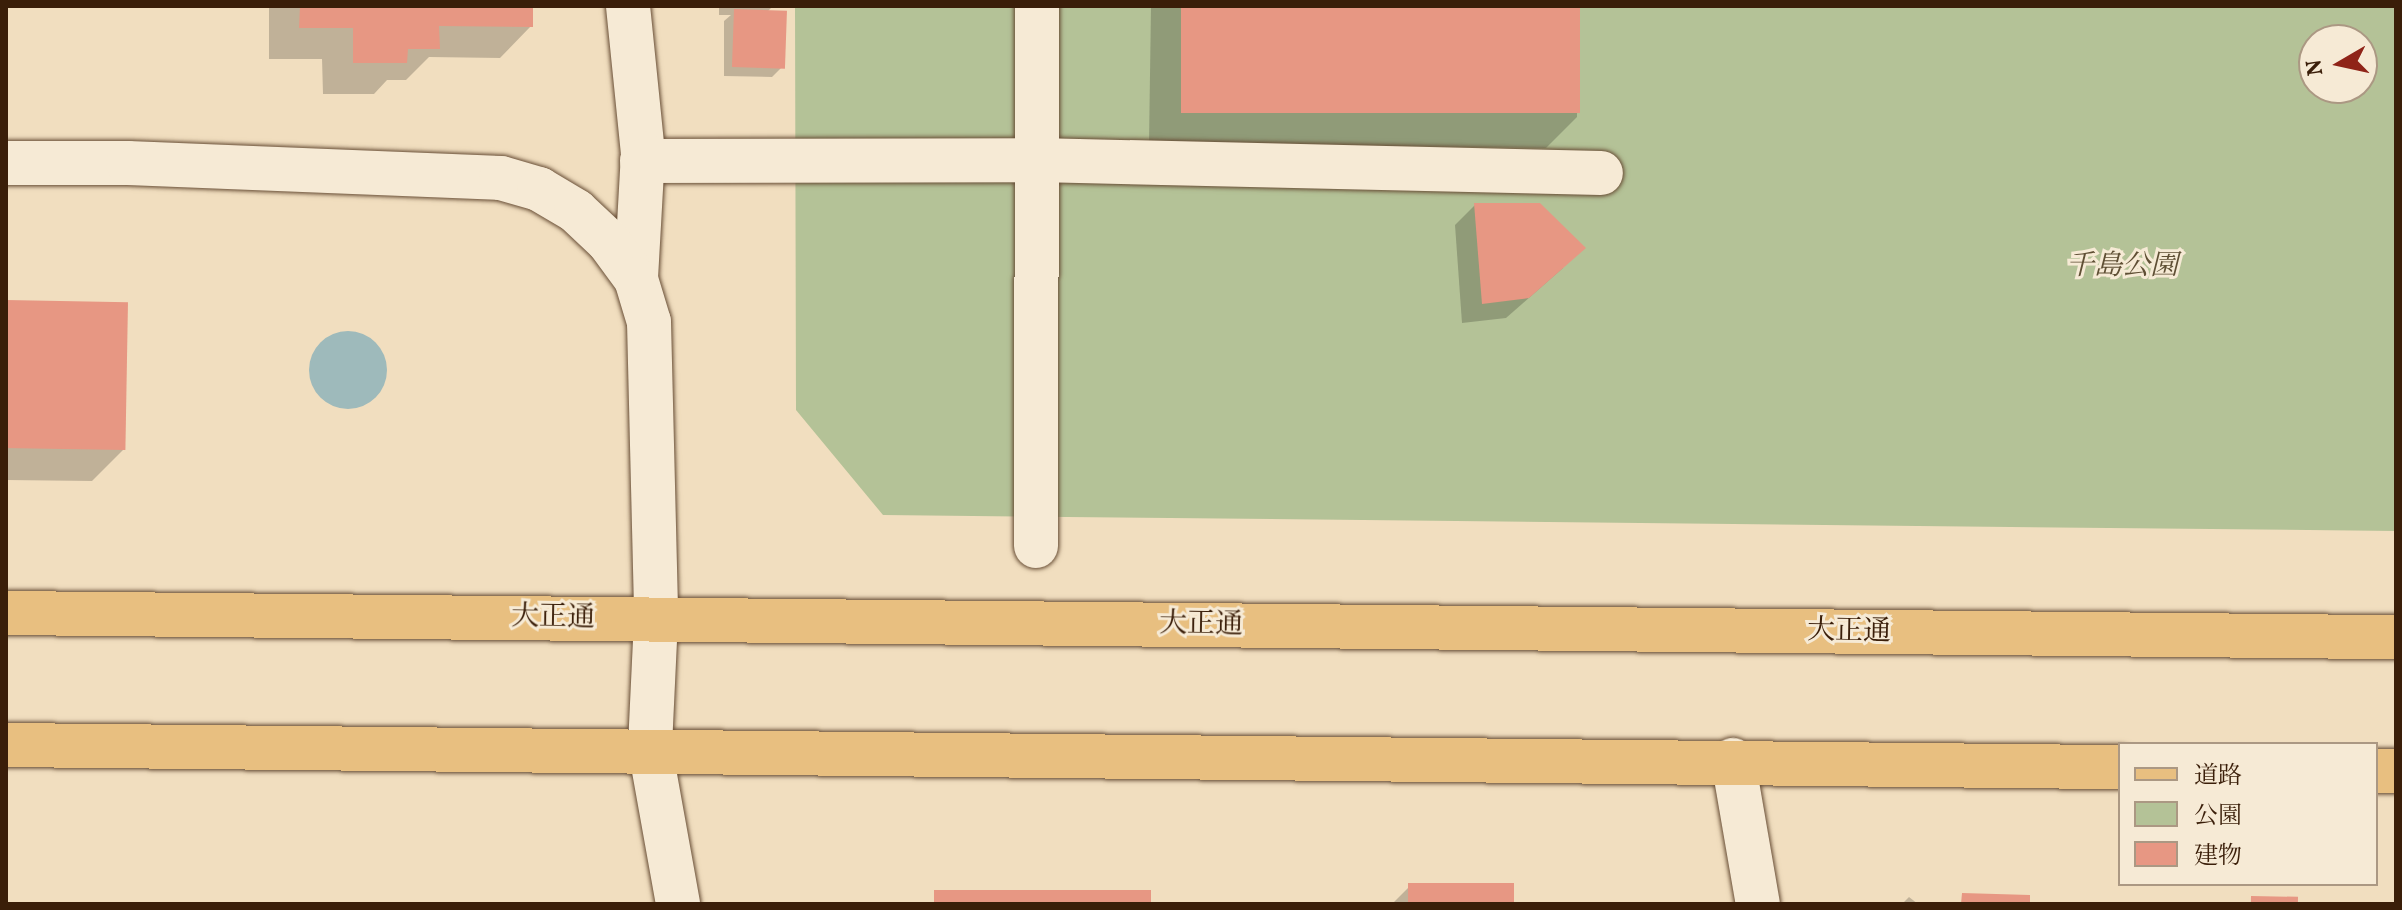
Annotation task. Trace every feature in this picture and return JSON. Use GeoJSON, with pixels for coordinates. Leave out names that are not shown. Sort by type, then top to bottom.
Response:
{"type":"FeatureCollection","features":[{"type":"Feature","properties":{"kind":"main road","name":"大正通"},"geometry":{"type":"LineString","coordinates":[[6,613],[2396,637]]}},
{"type":"Feature","properties":{"kind":"main road"},"geometry":{"type":"LineString","coordinates":[[6,745],[650,748],[2118,767]]}},
{"type":"Feature","properties":{"kind":"street"},"geometry":{"type":"LineString","coordinates":[[628,6],[642,161],[636,279]]}},
{"type":"Feature","properties":{"kind":"street"},"geometry":{"type":"LineString","coordinates":[[1036,546],[1037,6]]}},
{"type":"Feature","properties":{"kind":"street"},"geometry":{"type":"LineString","coordinates":[[642,161],[1037,160],[1601,173]]}},
{"type":"Feature","properties":{"kind":"street"},"geometry":{"type":"LineString","coordinates":[[6,163],[239,166],[501,178],[539,189],[576,211],[608,241],[636,279],[649,322],[656,619],[650,748],[678,904]]}},
{"type":"Feature","properties":{"kind":"street"},"geometry":{"type":"LineString","coordinates":[[1733,760],[1758,904]]}},
{"type":"Feature","properties":{"kind":"green space","name":"千島公園"},"geometry":{"type":"Polygon","coordinates":[[[795,6],[2396,6],[2396,531],[883,515],[796,410],[795,6]]]}},
{"type":"Feature","properties":{"kind":"water"},"geometry":{"type":"Polygon","coordinates":[[[340,331],[356,331],[370,337],[381,348],[387,370],[381,392],[370,403],[356,409],[340,409],[326,403],[315,392],[309,378],[309,362],[315,348],[326,337],[340,331]]]}},
{"type":"Feature","properties":{"kind":"building"},"geometry":{"type":"Polygon","coordinates":[[[300,6],[533,6],[533,27],[439,26],[440,49],[408,49],[407,63],[353,63],[353,28],[299,28],[300,6]]]}},
{"type":"Feature","properties":{"kind":"building"},"geometry":{"type":"Polygon","coordinates":[[[1181,6],[1580,6],[1580,113],[1181,113],[1181,6]]]}},
{"type":"Feature","properties":{"kind":"building"},"geometry":{"type":"Polygon","coordinates":[[[734,9],[787,11],[785,69],[732,67],[734,9]]]}},
{"type":"Feature","properties":{"kind":"building"},"geometry":{"type":"Polygon","coordinates":[[[1474,203],[1540,203],[1586,248],[1529,298],[1482,304],[1474,203]]]}},
{"type":"Feature","properties":{"kind":"building"},"geometry":{"type":"Polygon","coordinates":[[[6,300],[128,302],[125,450],[6,448],[6,300]]]}},
{"type":"Feature","properties":{"kind":"building"},"geometry":{"type":"Polygon","coordinates":[[[1408,883],[1514,883],[1514,904],[1408,904],[1408,883]]]}},
{"type":"Feature","properties":{"kind":"building"},"geometry":{"type":"Polygon","coordinates":[[[934,890],[1151,890],[1151,904],[934,904],[934,890]]]}},
{"type":"Feature","properties":{"kind":"building"},"geometry":{"type":"Polygon","coordinates":[[[1962,893],[2030,895],[2030,904],[1961,904],[1962,893]]]}},
{"type":"Feature","properties":{"kind":"building"},"geometry":{"type":"Polygon","coordinates":[[[2251,896],[2298,897],[2298,904],[2251,904],[2251,896]]]}}]}
